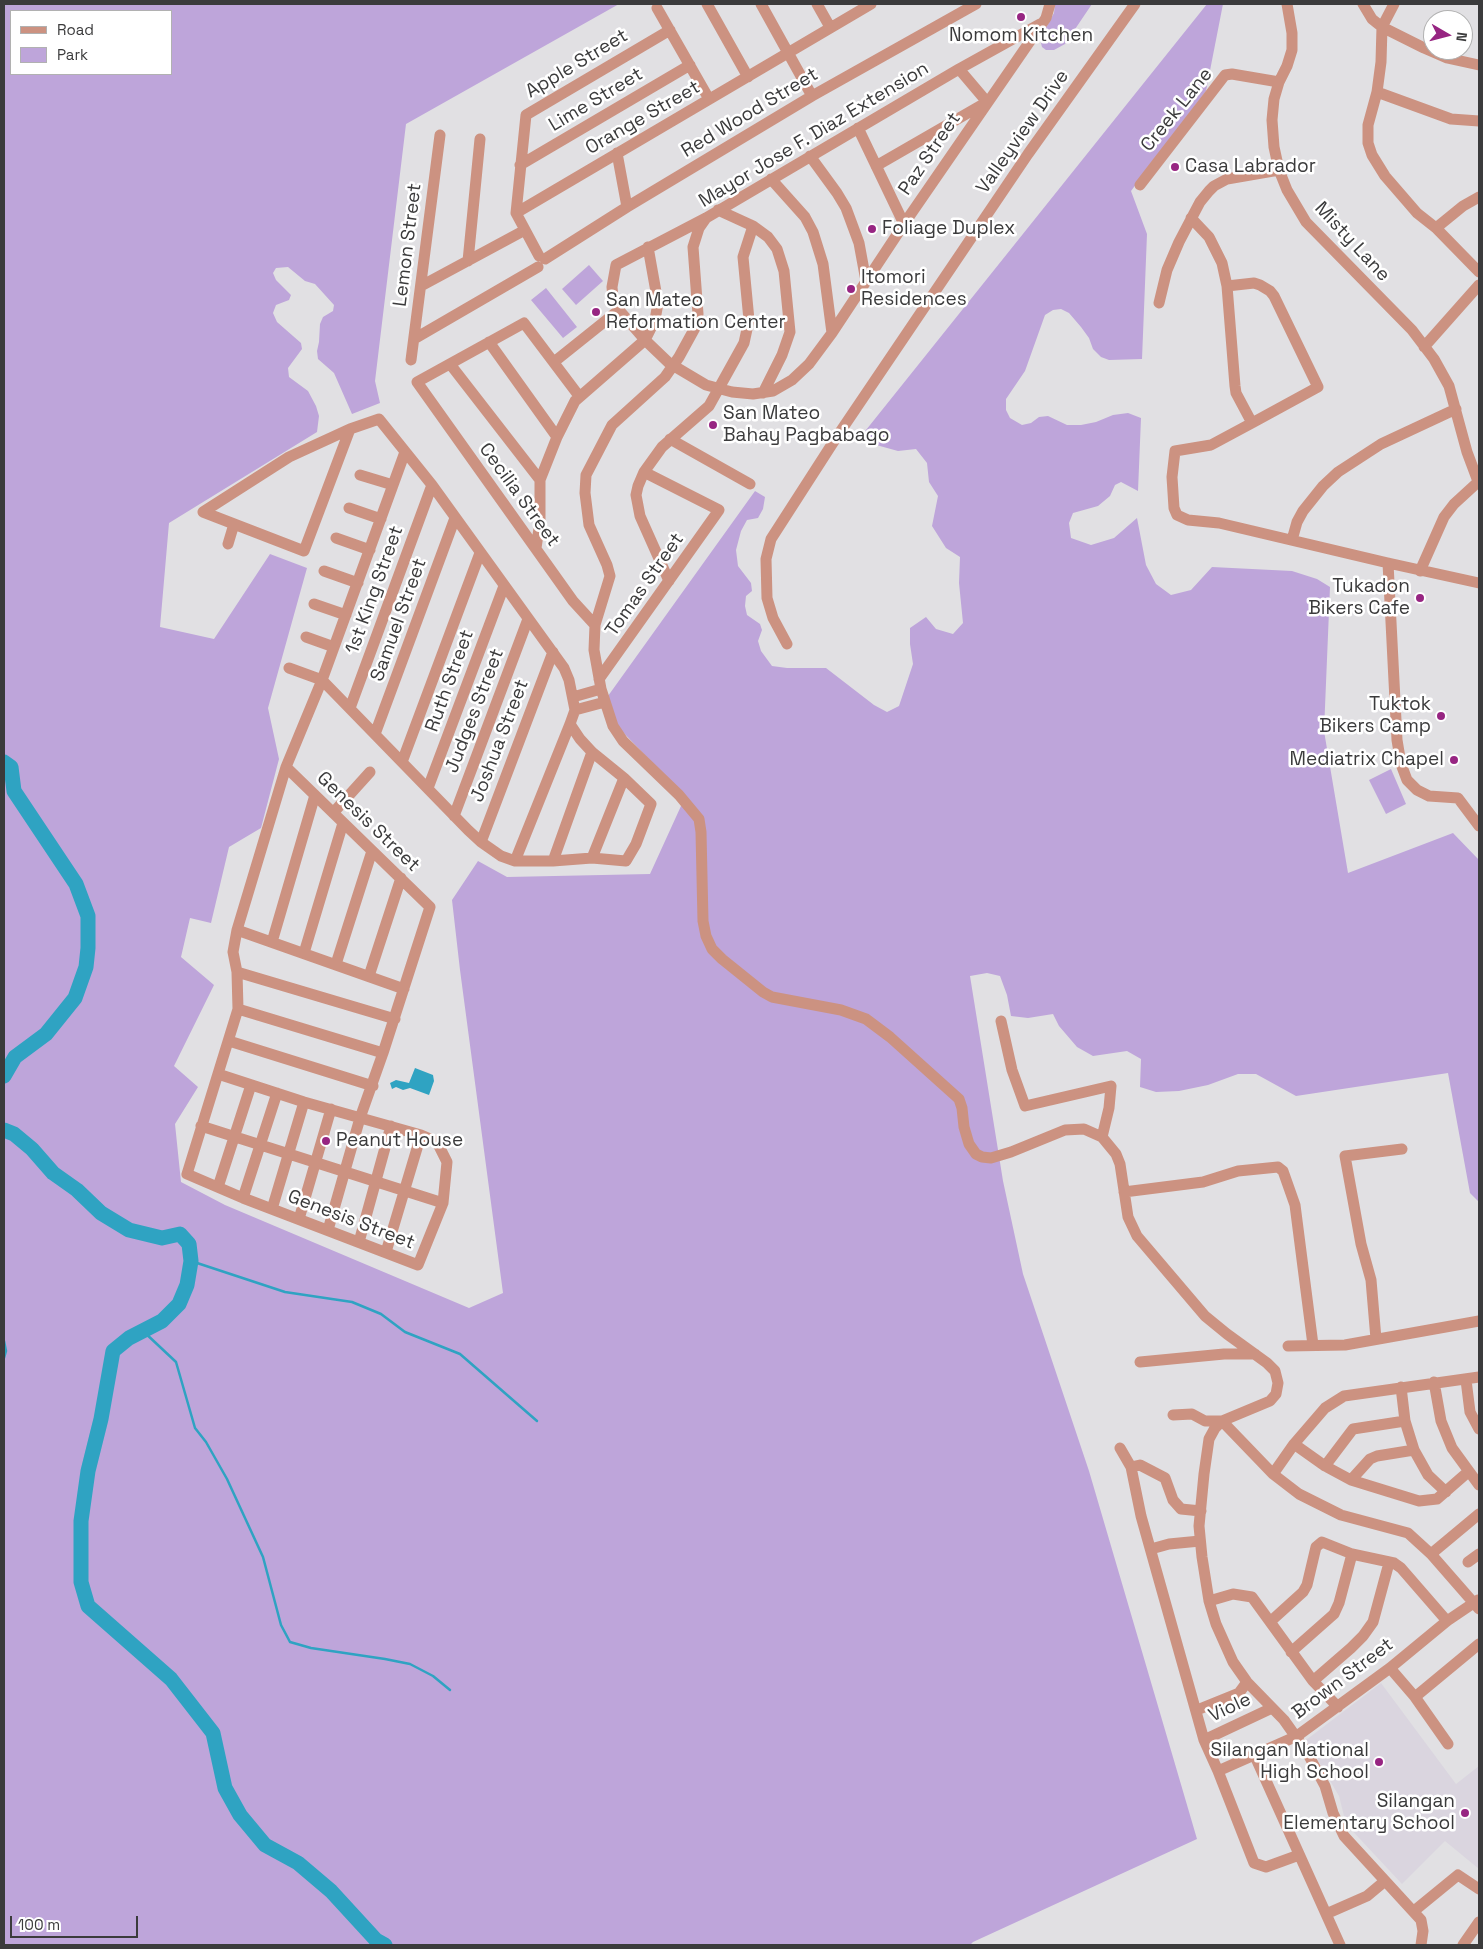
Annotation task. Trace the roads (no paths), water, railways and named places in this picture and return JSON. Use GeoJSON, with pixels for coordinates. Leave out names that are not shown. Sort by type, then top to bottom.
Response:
{"type":"FeatureCollection","features":[{"type":"Feature","properties":{"kind":"street"},"geometry":{"type":"LineString","coordinates":[[707,4],[748,77]]}},
{"type":"Feature","properties":{"kind":"street"},"geometry":{"type":"LineString","coordinates":[[761,4],[812,96]]}},
{"type":"Feature","properties":{"kind":"street"},"geometry":{"type":"LineString","coordinates":[[817,4],[830,27]]}},
{"type":"Feature","properties":{"kind":"street","name":"Orange Street"},"geometry":{"type":"LineString","coordinates":[[516,213],[871,4]]}},
{"type":"Feature","properties":{"kind":"street","name":"Red Wood Street"},"geometry":{"type":"LineString","coordinates":[[414,339],[627,207],[812,96],[976,4]]}},
{"type":"Feature","properties":{"kind":"street"},"geometry":{"type":"LineString","coordinates":[[1042,22],[1049,12],[1050,4]]}},
{"type":"Feature","properties":{"kind":"street","name":"Valleyview Drive"},"geometry":{"type":"LineString","coordinates":[[788,644],[774,618],[767,598],[766,559],[771,539],[1028,154],[1135,4]]}},
{"type":"Feature","properties":{"kind":"street","name":"Misty Lane"},"geometry":{"type":"LineString","coordinates":[[1287,4],[1292,33],[1292,50],[1274,99],[1272,120],[1274,147],[1279,170],[1287,190],[1306,222],[1412,330],[1424,346],[1449,386],[1479,483]]}},
{"type":"Feature","properties":{"kind":"street"},"geometry":{"type":"LineString","coordinates":[[1363,4],[1372,19],[1382,27],[1447,58],[1479,65]]}},
{"type":"Feature","properties":{"kind":"street"},"geometry":{"type":"LineString","coordinates":[[1394,4],[1382,27],[1381,62],[1377,92],[1367,133],[1372,154],[1385,176],[1411,205],[1479,272]]}},
{"type":"Feature","properties":{"kind":"street"},"geometry":{"type":"LineString","coordinates":[[657,8],[709,99]]}},
{"type":"Feature","properties":{"kind":"street","name":"Mayor Jose F. Diaz Extension"},"geometry":{"type":"LineString","coordinates":[[1042,22],[706,218],[693,247],[698,320],[694,330],[674,366],[658,384],[612,425],[586,475],[585,493],[589,525],[610,576],[595,625],[594,650],[605,702],[613,726],[618,734],[679,795],[699,819],[702,832],[703,921],[706,936],[712,949],[762,992],[772,997],[841,1010],[866,1020],[890,1037],[959,1099],[969,1144],[976,1154],[982,1157],[1000,1156],[1054,1133],[1075,1128],[1084,1129],[1102,1137]]}},
{"type":"Feature","properties":{"kind":"street","name":"Paz Street"},"geometry":{"type":"LineString","coordinates":[[619,310],[645,340],[674,366],[699,382],[719,390],[742,394],[763,393],[782,386],[801,372],[832,333],[986,102],[1042,22]]}},
{"type":"Feature","properties":{"kind":"street","name":"Apple Street"},"geometry":{"type":"LineString","coordinates":[[516,213],[526,115],[670,30]]}},
{"type":"Feature","properties":{"kind":"street","name":"Lime Street"},"geometry":{"type":"LineString","coordinates":[[520,166],[690,65]]}},
{"type":"Feature","properties":{"kind":"street"},"geometry":{"type":"LineString","coordinates":[[876,166],[986,102],[959,69]]}},
{"type":"Feature","properties":{"kind":"street","name":"Creek Lane"},"geometry":{"type":"LineString","coordinates":[[1140,185],[1225,75],[1239,75],[1279,82]]}},
{"type":"Feature","properties":{"kind":"street"},"geometry":{"type":"LineString","coordinates":[[1377,92],[1451,119],[1479,121]]}},
{"type":"Feature","properties":{"kind":"street"},"geometry":{"type":"LineString","coordinates":[[858,128],[904,224]]}},
{"type":"Feature","properties":{"kind":"street","name":"Lemon Street"},"geometry":{"type":"LineString","coordinates":[[411,360],[440,135]]}},
{"type":"Feature","properties":{"kind":"street"},"geometry":{"type":"LineString","coordinates":[[468,261],[480,139]]}},
{"type":"Feature","properties":{"kind":"street"},"geometry":{"type":"LineString","coordinates":[[617,153],[627,207]]}},
{"type":"Feature","properties":{"kind":"street"},"geometry":{"type":"LineString","coordinates":[[810,156],[838,193],[850,216],[863,254],[866,281]]}},
{"type":"Feature","properties":{"kind":"street"},"geometry":{"type":"LineString","coordinates":[[1159,303],[1167,270],[1179,242],[1200,202],[1214,186],[1236,177],[1279,170]]}},
{"type":"Feature","properties":{"kind":"street"},"geometry":{"type":"LineString","coordinates":[[771,179],[805,217],[813,232],[823,264],[832,333]]}},
{"type":"Feature","properties":{"kind":"street"},"geometry":{"type":"LineString","coordinates":[[1436,228],[1462,206],[1479,197]]}},
{"type":"Feature","properties":{"kind":"street"},"geometry":{"type":"LineString","coordinates":[[718,210],[753,226],[768,237],[780,255],[784,271],[790,332],[782,355],[763,393]]}},
{"type":"Feature","properties":{"kind":"street"},"geometry":{"type":"LineString","coordinates":[[516,213],[541,261]]}},
{"type":"Feature","properties":{"kind":"street"},"geometry":{"type":"LineString","coordinates":[[554,362],[619,310],[613,298],[612,287],[616,265],[706,218]]}},
{"type":"Feature","properties":{"kind":"street"},"geometry":{"type":"LineString","coordinates":[[1191,218],[1208,237],[1222,263],[1226,286],[1235,386],[1252,423]]}},
{"type":"Feature","properties":{"kind":"street"},"geometry":{"type":"LineString","coordinates":[[669,581],[640,516],[637,504],[638,486],[644,472],[657,453],[670,439],[703,413],[719,390],[744,343],[748,328],[748,306],[743,257],[753,226]]}},
{"type":"Feature","properties":{"kind":"street"},"geometry":{"type":"LineString","coordinates":[[421,286],[524,230]]}},
{"type":"Feature","properties":{"kind":"street"},"geometry":{"type":"LineString","coordinates":[[536,548],[540,522],[540,480],[557,437],[575,401],[645,340],[657,315],[658,304],[648,247]]}},
{"type":"Feature","properties":{"kind":"street"},"geometry":{"type":"LineString","coordinates":[[1226,286],[1254,283],[1270,291],[1318,387],[1211,444],[1175,451],[1172,477],[1174,508],[1177,515],[1188,520],[1207,520],[1420,571],[1479,583]]}},
{"type":"Feature","properties":{"kind":"street"},"geometry":{"type":"LineString","coordinates":[[1424,346],[1479,285]]}},
{"type":"Feature","properties":{"kind":"street"},"geometry":{"type":"LineString","coordinates":[[540,480],[450,364],[524,323],[579,396]]}},
{"type":"Feature","properties":{"kind":"street"},"geometry":{"type":"LineString","coordinates":[[489,342],[557,437]]}},
{"type":"Feature","properties":{"kind":"street","name":"Cecilia Street"},"geometry":{"type":"LineString","coordinates":[[450,364],[417,382],[573,601],[595,625]]}},
{"type":"Feature","properties":{"kind":"street"},"geometry":{"type":"LineString","coordinates":[[1292,540],[1297,522],[1303,511],[1323,486],[1338,472],[1381,444],[1456,410]]}},
{"type":"Feature","properties":{"kind":"street"},"geometry":{"type":"LineString","coordinates":[[350,429],[304,551],[203,512],[288,457],[350,429],[379,419],[432,485],[553,652],[564,668],[573,697],[575,710],[515,861]]}},
{"type":"Feature","properties":{"kind":"street"},"geometry":{"type":"LineString","coordinates":[[670,439],[750,484]]}},
{"type":"Feature","properties":{"kind":"street","name":"Genesis Street"},"geometry":{"type":"LineString","coordinates":[[286,767],[430,907],[360,1118],[421,1135],[435,1141],[446,1156],[447,1168],[443,1204],[418,1265],[243,1198],[187,1174],[238,1009],[237,972],[233,952],[237,930],[286,767],[322,680],[405,452]]}},
{"type":"Feature","properties":{"kind":"street","name":"Tomas Street"},"geometry":{"type":"LineString","coordinates":[[600,684],[719,510],[644,472]]}},
{"type":"Feature","properties":{"kind":"street"},"geometry":{"type":"LineString","coordinates":[[360,475],[393,485]]}},
{"type":"Feature","properties":{"kind":"street"},"geometry":{"type":"LineString","coordinates":[[1420,571],[1444,517],[1454,504],[1479,483]]}},
{"type":"Feature","properties":{"kind":"street","name":"1st King Street"},"geometry":{"type":"LineString","coordinates":[[350,708],[432,485]]}},
{"type":"Feature","properties":{"kind":"street"},"geometry":{"type":"LineString","coordinates":[[348,508],[381,519]]}},
{"type":"Feature","properties":{"kind":"street","name":"Samuel Street"},"geometry":{"type":"LineString","coordinates":[[376,734],[455,518]]}},
{"type":"Feature","properties":{"kind":"street"},"geometry":{"type":"LineString","coordinates":[[228,544],[234,524]]}},
{"type":"Feature","properties":{"kind":"street"},"geometry":{"type":"LineString","coordinates":[[336,538],[370,550]]}},
{"type":"Feature","properties":{"kind":"street"},"geometry":{"type":"LineString","coordinates":[[402,762],[480,553]]}},
{"type":"Feature","properties":{"kind":"street"},"geometry":{"type":"LineString","coordinates":[[1388,563],[1398,740],[1402,764],[1410,784],[1421,793],[1436,797],[1458,798],[1479,826]]}},
{"type":"Feature","properties":{"kind":"street"},"geometry":{"type":"LineString","coordinates":[[324,571],[358,583]]}},
{"type":"Feature","properties":{"kind":"street","name":"Ruth Street"},"geometry":{"type":"LineString","coordinates":[[428,788],[504,586]]}},
{"type":"Feature","properties":{"kind":"street"},"geometry":{"type":"LineString","coordinates":[[314,604],[346,614]]}},
{"type":"Feature","properties":{"kind":"street","name":"Judges Street"},"geometry":{"type":"LineString","coordinates":[[454,816],[528,619]]}},
{"type":"Feature","properties":{"kind":"street"},"geometry":{"type":"LineString","coordinates":[[306,637],[334,647]]}},
{"type":"Feature","properties":{"kind":"street","name":"Joshua Street"},"geometry":{"type":"LineString","coordinates":[[481,842],[553,652]]}},
{"type":"Feature","properties":{"kind":"street"},"geometry":{"type":"LineString","coordinates":[[289,668],[322,680],[454,816],[481,842],[501,856],[515,861],[592,858],[626,861],[636,844],[651,804],[624,778],[592,752],[570,724]]}},
{"type":"Feature","properties":{"kind":"street"},"geometry":{"type":"LineString","coordinates":[[573,697],[600,684]]}},
{"type":"Feature","properties":{"kind":"street"},"geometry":{"type":"LineString","coordinates":[[575,710],[605,702]]}},
{"type":"Feature","properties":{"kind":"street"},"geometry":{"type":"LineString","coordinates":[[553,861],[592,752]]}},
{"type":"Feature","properties":{"kind":"street"},"geometry":{"type":"LineString","coordinates":[[333,813],[370,772]]}},
{"type":"Feature","properties":{"kind":"street"},"geometry":{"type":"LineString","coordinates":[[592,858],[624,778]]}},
{"type":"Feature","properties":{"kind":"street"},"geometry":{"type":"LineString","coordinates":[[272,942],[315,795]]}},
{"type":"Feature","properties":{"kind":"street"},"geometry":{"type":"LineString","coordinates":[[304,953],[343,822]]}},
{"type":"Feature","properties":{"kind":"street"},"geometry":{"type":"LineString","coordinates":[[336,964],[372,851]]}},
{"type":"Feature","properties":{"kind":"street"},"geometry":{"type":"LineString","coordinates":[[369,976],[400,878]]}},
{"type":"Feature","properties":{"kind":"street"},"geometry":{"type":"LineString","coordinates":[[237,930],[404,989]]}},
{"type":"Feature","properties":{"kind":"street"},"geometry":{"type":"LineString","coordinates":[[237,972],[394,1019]]}},
{"type":"Feature","properties":{"kind":"street"},"geometry":{"type":"LineString","coordinates":[[238,1009],[383,1053]]}},
{"type":"Feature","properties":{"kind":"street"},"geometry":{"type":"LineString","coordinates":[[1001,1020],[1012,1070],[1025,1106],[1110,1086],[1109,1108],[1102,1137],[1116,1154],[1120,1164],[1128,1217],[1132,1227],[1147,1249],[1205,1316],[1275,1371],[1278,1384],[1276,1394],[1270,1401],[1234,1414],[1222,1421],[1210,1439],[1201,1512],[1200,1541],[1210,1601],[1216,1624],[1233,1662],[1247,1682],[1297,1736],[1318,1771],[1325,1786],[1335,1820],[1344,1836],[1414,1912],[1422,1925],[1425,1943]]}},
{"type":"Feature","properties":{"kind":"street"},"geometry":{"type":"LineString","coordinates":[[229,1041],[372,1086]]}},
{"type":"Feature","properties":{"kind":"street"},"geometry":{"type":"LineString","coordinates":[[218,1074],[360,1118],[328,1230]]}},
{"type":"Feature","properties":{"kind":"street"},"geometry":{"type":"LineString","coordinates":[[218,1187],[251,1085]]}},
{"type":"Feature","properties":{"kind":"street"},"geometry":{"type":"LineString","coordinates":[[243,1198],[278,1093]]}},
{"type":"Feature","properties":{"kind":"street"},"geometry":{"type":"LineString","coordinates":[[272,1209],[304,1102]]}},
{"type":"Feature","properties":{"kind":"street"},"geometry":{"type":"LineString","coordinates":[[299,1219],[331,1109]]}},
{"type":"Feature","properties":{"kind":"street"},"geometry":{"type":"LineString","coordinates":[[201,1126],[443,1204]]}},
{"type":"Feature","properties":{"kind":"street"},"geometry":{"type":"LineString","coordinates":[[359,1242],[391,1126]]}},
{"type":"Feature","properties":{"kind":"street"},"geometry":{"type":"LineString","coordinates":[[386,1252],[421,1135]]}},
{"type":"Feature","properties":{"kind":"street"},"geometry":{"type":"LineString","coordinates":[[1376,1339],[1371,1280],[1361,1244],[1345,1156],[1402,1149]]}},
{"type":"Feature","properties":{"kind":"street"},"geometry":{"type":"LineString","coordinates":[[1124,1192],[1203,1182],[1236,1171],[1278,1166],[1283,1170],[1295,1205],[1313,1345]]}},
{"type":"Feature","properties":{"kind":"street"},"geometry":{"type":"LineString","coordinates":[[1288,1346],[1344,1345],[1479,1321]]}},
{"type":"Feature","properties":{"kind":"street"},"geometry":{"type":"LineString","coordinates":[[1140,1362],[1224,1354],[1255,1354]]}},
{"type":"Feature","properties":{"kind":"street"},"geometry":{"type":"LineString","coordinates":[[1273,1474],[1294,1444],[1325,1408],[1344,1396],[1434,1382],[1479,1378]]}},
{"type":"Feature","properties":{"kind":"street"},"geometry":{"type":"LineString","coordinates":[[1466,1380],[1470,1412],[1479,1429]]}},
{"type":"Feature","properties":{"kind":"street"},"geometry":{"type":"LineString","coordinates":[[1434,1382],[1440,1421],[1452,1448],[1468,1472],[1479,1484]]}},
{"type":"Feature","properties":{"kind":"street"},"geometry":{"type":"LineString","coordinates":[[1401,1388],[1405,1421],[1414,1450],[1428,1475],[1446,1492]]}},
{"type":"Feature","properties":{"kind":"street"},"geometry":{"type":"LineString","coordinates":[[1173,1415],[1192,1414],[1205,1421],[1222,1421],[1273,1474],[1299,1494],[1341,1515],[1408,1533],[1477,1604]]}},
{"type":"Feature","properties":{"kind":"street"},"geometry":{"type":"LineString","coordinates":[[1325,1466],[1353,1429],[1405,1421]]}},
{"type":"Feature","properties":{"kind":"street"},"geometry":{"type":"LineString","coordinates":[[1294,1444],[1325,1466],[1351,1480],[1419,1501],[1437,1499],[1468,1472]]}},
{"type":"Feature","properties":{"kind":"street"},"geometry":{"type":"LineString","coordinates":[[1120,1448],[1131,1466],[1137,1497],[1204,1740],[1254,1863],[1266,1867],[1299,1855]]}},
{"type":"Feature","properties":{"kind":"street"},"geometry":{"type":"LineString","coordinates":[[1351,1480],[1370,1459],[1377,1456],[1414,1450]]}},
{"type":"Feature","properties":{"kind":"street"},"geometry":{"type":"LineString","coordinates":[[1131,1466],[1140,1465],[1165,1478],[1173,1500],[1181,1508],[1201,1512]]}},
{"type":"Feature","properties":{"kind":"street"},"geometry":{"type":"LineString","coordinates":[[1430,1554],[1479,1514]]}},
{"type":"Feature","properties":{"kind":"street"},"geometry":{"type":"LineString","coordinates":[[1151,1549],[1169,1544],[1200,1541]]}},
{"type":"Feature","properties":{"kind":"street"},"geometry":{"type":"LineString","coordinates":[[1271,1621],[1303,1592],[1307,1585],[1316,1548],[1318,1543],[1322,1542],[1352,1554],[1394,1563],[1402,1568],[1447,1621]]}},
{"type":"Feature","properties":{"kind":"street"},"geometry":{"type":"LineString","coordinates":[[1291,1652],[1334,1614],[1339,1603],[1352,1554]]}},
{"type":"Feature","properties":{"kind":"street"},"geometry":{"type":"LineString","coordinates":[[1468,1562],[1479,1554]]}},
{"type":"Feature","properties":{"kind":"street"},"geometry":{"type":"LineString","coordinates":[[1312,1681],[1351,1648],[1373,1622],[1388,1563]]}},
{"type":"Feature","properties":{"kind":"street"},"geometry":{"type":"LineString","coordinates":[[1210,1601],[1233,1594],[1252,1597],[1271,1621],[1312,1681],[1338,1707]]}},
{"type":"Feature","properties":{"kind":"street","name":"Brown Street"},"geometry":{"type":"LineString","coordinates":[[1218,1771],[1297,1736],[1390,1668],[1447,1621],[1477,1604]]}},
{"type":"Feature","properties":{"kind":"street"},"geometry":{"type":"LineString","coordinates":[[1415,1697],[1479,1644]]}},
{"type":"Feature","properties":{"kind":"street"},"geometry":{"type":"LineString","coordinates":[[1390,1668],[1415,1697],[1448,1744]]}},
{"type":"Feature","properties":{"kind":"street"},"geometry":{"type":"LineString","coordinates":[[1197,1710],[1239,1693],[1247,1682]]}},
{"type":"Feature","properties":{"kind":"street","name":"Viole"},"geometry":{"type":"LineString","coordinates":[[1204,1740],[1272,1708]]}},
{"type":"Feature","properties":{"kind":"street"},"geometry":{"type":"LineString","coordinates":[[1254,1754],[1340,1945]]}},
{"type":"Feature","properties":{"kind":"street"},"geometry":{"type":"LineString","coordinates":[[1414,1912],[1458,1875],[1479,1889]]}},
{"type":"Feature","properties":{"kind":"street"},"geometry":{"type":"LineString","coordinates":[[1326,1914],[1367,1896],[1384,1881]]}},
{"type":"Feature","properties":{"kind":"street"},"geometry":{"type":"LineString","coordinates":[[1463,1945],[1479,1922]]}},
{"type":"Feature","properties":{"kind":"water"},"geometry":{"type":"Polygon","coordinates":[[[415,1068],[433,1075],[434,1081],[429,1095],[410,1088],[403,1090],[396,1087],[392,1089],[390,1083],[396,1080],[409,1083],[415,1068]]]}},
{"type":"Feature","properties":{"kind":"waterway"},"geometry":{"type":"LineString","coordinates":[[4,762],[11,767],[14,791],[76,884],[88,916],[86,967],[75,998],[46,1034],[15,1057],[4,1076]]}},
{"type":"Feature","properties":{"kind":"waterway"},"geometry":{"type":"LineString","coordinates":[[4,1130],[14,1134],[32,1149],[53,1173],[77,1190],[101,1213],[129,1230],[162,1238],[180,1234],[189,1244],[191,1261],[187,1285],[179,1304],[162,1321],[129,1338],[113,1351],[101,1419],[88,1471],[81,1521],[81,1582],[88,1606],[171,1679],[213,1733],[225,1788],[240,1815],[265,1845],[298,1863],[331,1891],[376,1940],[385,1945]]}},
{"type":"Feature","properties":{"kind":"waterway"},"geometry":{"type":"LineString","coordinates":[[191,1261],[285,1292],[352,1302],[381,1314],[405,1332],[460,1354],[537,1421]]}},
{"type":"Feature","properties":{"kind":"waterway"},"geometry":{"type":"LineString","coordinates":[[143,1331],[176,1362],[195,1428],[206,1442],[227,1479],[263,1557],[281,1625],[290,1642],[311,1648],[410,1664],[433,1676],[450,1690]]}},
{"type":"Feature","properties":{"kind":"waterway"},"geometry":{"type":"LineString","coordinates":[[4,1341],[6,1351],[4,1358]]}},
{"type":"Feature","properties":{"kind":"place","name":"Nomom Kitchen"},"geometry":{"type":"Point","coordinates":[1021,17]}},
{"type":"Feature","properties":{"kind":"place","name":"Casa Labrador"},"geometry":{"type":"Point","coordinates":[1175,167]}},
{"type":"Feature","properties":{"kind":"place","name":"Foliage Duplex"},"geometry":{"type":"Point","coordinates":[872,229]}},
{"type":"Feature","properties":{"kind":"place","name":"Itomori Residences"},"geometry":{"type":"Point","coordinates":[851,289]}},
{"type":"Feature","properties":{"kind":"place","name":"San Mateo Reformation Center"},"geometry":{"type":"Point","coordinates":[596,312]}},
{"type":"Feature","properties":{"kind":"place","name":"San Mateo Bahay Pagbabago"},"geometry":{"type":"Point","coordinates":[713,425]}},
{"type":"Feature","properties":{"kind":"place","name":"Tukadon Bikers Cafe"},"geometry":{"type":"Point","coordinates":[1420,598]}},
{"type":"Feature","properties":{"kind":"place","name":"Tuktok Bikers Camp"},"geometry":{"type":"Point","coordinates":[1441,716]}},
{"type":"Feature","properties":{"kind":"place","name":"Mediatrix Chapel"},"geometry":{"type":"Point","coordinates":[1454,760]}},
{"type":"Feature","properties":{"kind":"place","name":"Peanut House"},"geometry":{"type":"Point","coordinates":[326,1141]}},
{"type":"Feature","properties":{"kind":"place","name":"Silangan National High School"},"geometry":{"type":"Point","coordinates":[1379,1762]}},
{"type":"Feature","properties":{"kind":"place","name":"Silangan Elementary School"},"geometry":{"type":"Point","coordinates":[1465,1813]}}]}
